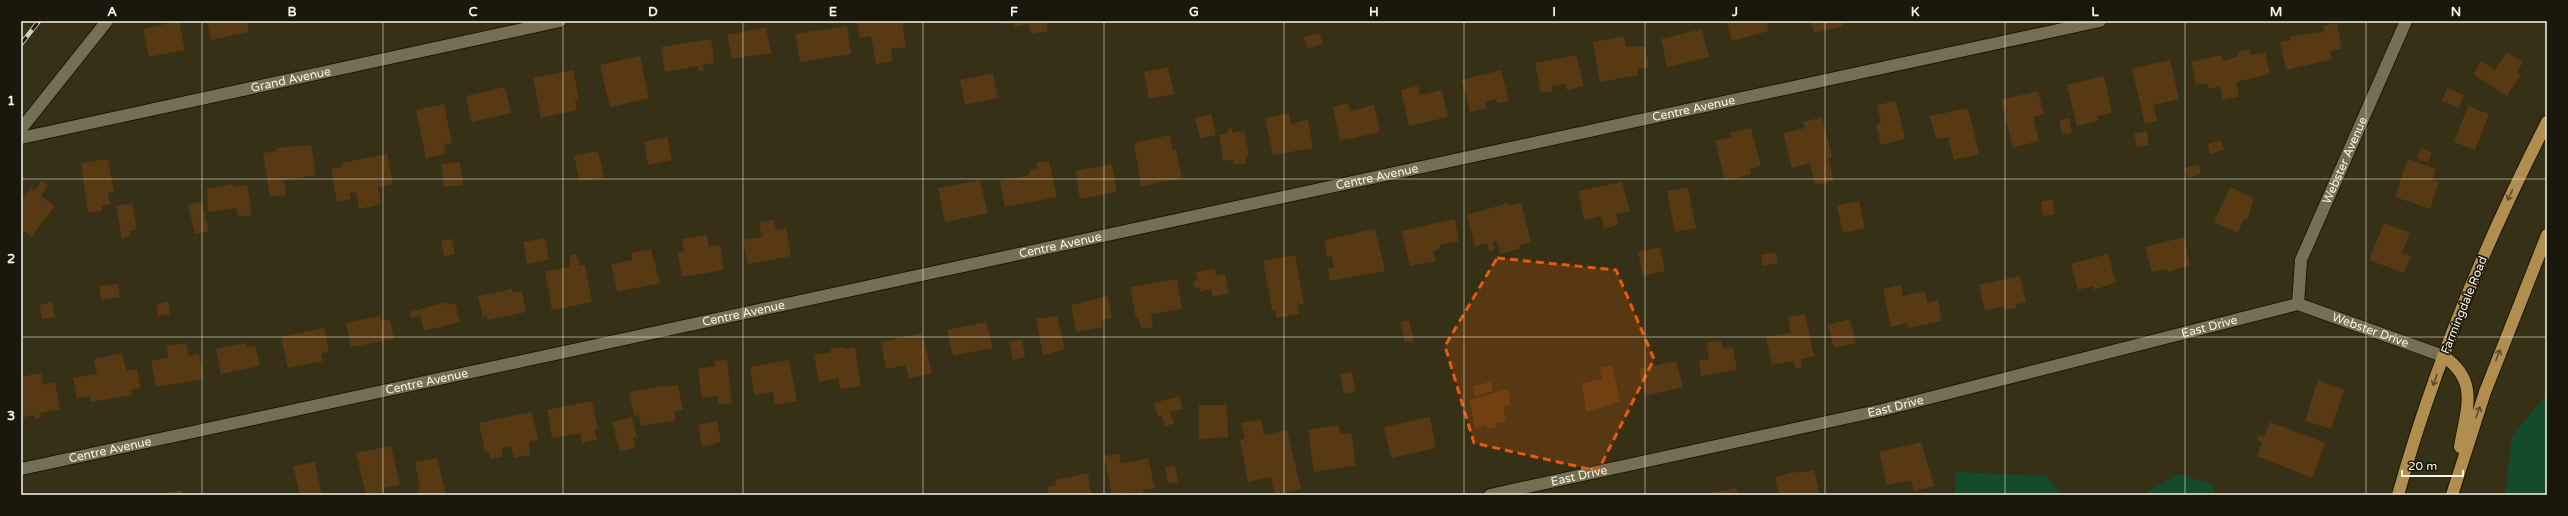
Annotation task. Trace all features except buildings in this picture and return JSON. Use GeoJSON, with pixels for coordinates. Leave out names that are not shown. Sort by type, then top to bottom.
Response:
{"type":"FeatureCollection","features":[{"type":"Feature","properties":{"kind":"main road"},"geometry":{"type":"LineString","coordinates":[[2527,160],[2547,111]]}},
{"type":"Feature","properties":{"kind":"main road","name":"Farmingdale Road"},"geometry":{"type":"LineString","coordinates":[[2398,495],[2443,356],[2491,238],[2527,160],[2547,122]]}},
{"type":"Feature","properties":{"kind":"main road"},"geometry":{"type":"LineString","coordinates":[[2453,492],[2498,356],[2547,235]]}},
{"type":"Feature","properties":{"kind":"main road"},"geometry":{"type":"LineString","coordinates":[[2443,356],[2462,372],[2468,389],[2453,492]]}},
{"type":"Feature","properties":{"kind":"street"},"geometry":{"type":"LineString","coordinates":[[21,129],[107,21]]}},
{"type":"Feature","properties":{"kind":"street","name":"Grand Avenue"},"geometry":{"type":"LineString","coordinates":[[21,138],[560,21]]}},
{"type":"Feature","properties":{"kind":"street","name":"Centre Avenue"},"geometry":{"type":"LineString","coordinates":[[21,469],[2100,21]]}},
{"type":"Feature","properties":{"kind":"street","name":"Webster Avenue"},"geometry":{"type":"LineString","coordinates":[[2298,304],[2300,260],[2406,21]]}},
{"type":"Feature","properties":{"kind":"street","name":"Webster Drive"},"geometry":{"type":"LineString","coordinates":[[2298,304],[2443,356]]}},
{"type":"Feature","properties":{"kind":"street","name":"East Drive"},"geometry":{"type":"LineString","coordinates":[[1490,495],[1882,410],[2298,304]]}},
{"type":"Feature","properties":{"kind":"highlighted area"},"geometry":{"type":"Polygon","coordinates":[[[1497,258],[1616,270],[1654,359],[1598,471],[1474,443],[1445,346],[1497,258]]]}},
{"type":"Feature","properties":{"kind":"green space"},"geometry":{"type":"Polygon","coordinates":[[[2547,394],[2547,495],[2505,495],[2512,436],[2547,394]]]}},
{"type":"Feature","properties":{"kind":"green space"},"geometry":{"type":"Polygon","coordinates":[[[1955,472],[2046,476],[2063,495],[1955,495],[1955,472]]]}},
{"type":"Feature","properties":{"kind":"green space"},"geometry":{"type":"Polygon","coordinates":[[[2179,474],[2215,485],[2212,495],[2141,495],[2179,474]]]}},
{"type":"Feature","properties":{"kind":"railway"},"geometry":{"type":"LineString","coordinates":[[21,44],[39,21]]}}]}
